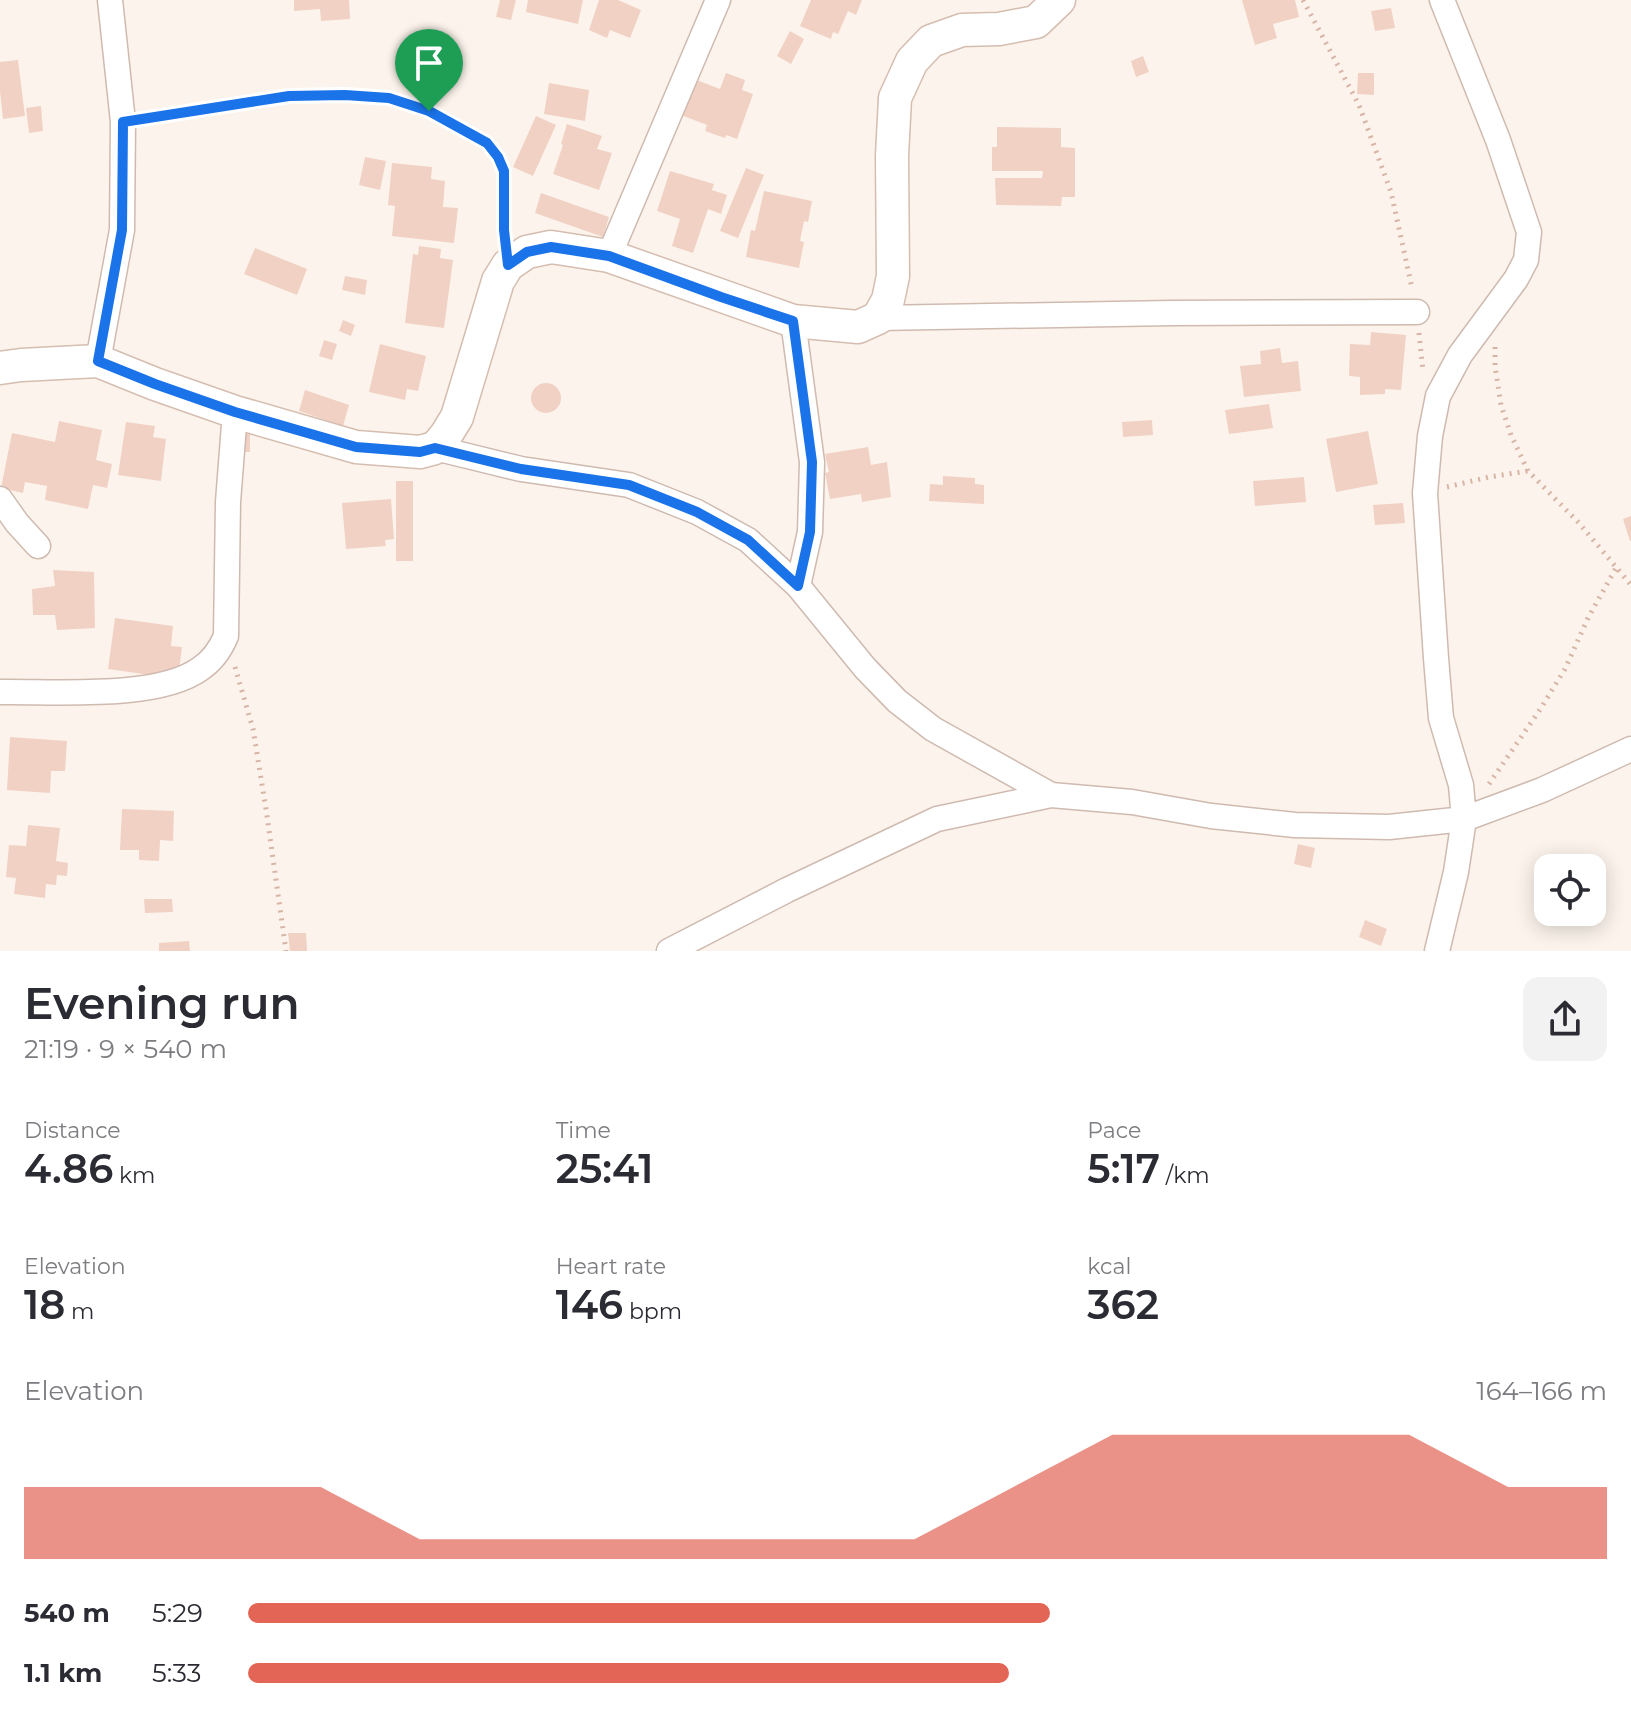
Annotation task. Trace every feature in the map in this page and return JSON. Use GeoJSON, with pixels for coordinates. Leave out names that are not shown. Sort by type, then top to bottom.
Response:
{"type":"FeatureCollection","features":[{"type":"Feature","properties":{"kind":"street"},"geometry":{"type":"LineString","coordinates":[[98,361],[122,230],[123,122],[110,0]]}},
{"type":"Feature","properties":{"kind":"street"},"geometry":{"type":"LineString","coordinates":[[609,256],[718,0]]}},
{"type":"Feature","properties":{"kind":"street"},"geometry":{"type":"LineString","coordinates":[[878,318],[888,300],[893,276],[895,98],[912,61],[931,41],[962,30],[999,29],[1036,22],[1059,0]]}},
{"type":"Feature","properties":{"kind":"street"},"geometry":{"type":"LineString","coordinates":[[1437,951],[1456,872],[1464,819],[1461,785],[1441,718],[1425,493],[1430,436],[1438,396],[1460,355],[1516,279],[1526,260],[1529,232],[1493,127],[1442,0]]}},
{"type":"Feature","properties":{"kind":"street"},"geometry":{"type":"LineString","coordinates":[[435,448],[457,417],[498,281],[508,265],[527,252],[551,247],[609,256],[793,321],[858,327],[878,318],[1417,312]]}},
{"type":"Feature","properties":{"kind":"street"},"geometry":{"type":"LineString","coordinates":[[793,321],[812,462],[810,532],[798,586]]}},
{"type":"Feature","properties":{"kind":"street"},"geometry":{"type":"LineString","coordinates":[[0,368],[98,361],[235,412],[356,447],[420,452],[435,448],[521,469],[629,485],[697,512],[748,540],[798,586],[865,668],[897,701],[933,729],[1051,795]]}},
{"type":"Feature","properties":{"kind":"street"},"geometry":{"type":"LineString","coordinates":[[0,692],[90,692],[153,687],[180,680],[201,669],[221,648],[226,636],[228,502],[235,412]]}},
{"type":"Feature","properties":{"kind":"street"},"geometry":{"type":"LineString","coordinates":[[0,499],[38,546]]}},
{"type":"Feature","properties":{"kind":"street"},"geometry":{"type":"LineString","coordinates":[[669,951],[787,890],[937,819],[1051,795],[1132,802],[1211,816],[1295,825],[1389,827],[1464,819],[1542,790],[1631,749]]}},
{"type":"Feature","properties":{"kind":"path"},"geometry":{"type":"LineString","coordinates":[[1303,0],[1359,105],[1391,192],[1417,312],[1423,374]]}},
{"type":"Feature","properties":{"kind":"path"},"geometry":{"type":"LineString","coordinates":[[123,122],[289,96],[389,98],[429,111],[487,143],[498,157],[504,171],[504,230],[508,265]]}},
{"type":"Feature","properties":{"kind":"path"},"geometry":{"type":"LineString","coordinates":[[1495,310],[1495,366],[1501,405],[1528,471],[1579,523],[1631,585]]}},
{"type":"Feature","properties":{"kind":"path"},"geometry":{"type":"LineString","coordinates":[[1425,493],[1465,482],[1528,471]]}},
{"type":"Feature","properties":{"kind":"path"},"geometry":{"type":"LineString","coordinates":[[1464,819],[1565,669],[1588,618],[1616,568]]}},
{"type":"Feature","properties":{"kind":"path"},"geometry":{"type":"LineString","coordinates":[[226,636],[253,729],[286,951]]}},
{"type":"Feature","properties":{"kind":"building"},"geometry":{"type":"Polygon","coordinates":[[[294,0],[349,0],[350,19],[321,21],[320,9],[294,11],[294,0]]]}},
{"type":"Feature","properties":{"kind":"building"},"geometry":{"type":"Polygon","coordinates":[[[500,0],[516,0],[511,20],[496,17],[500,0]]]}},
{"type":"Feature","properties":{"kind":"building"},"geometry":{"type":"Polygon","coordinates":[[[528,0],[583,0],[578,24],[526,12],[528,0]]]}},
{"type":"Feature","properties":{"kind":"building"},"geometry":{"type":"Polygon","coordinates":[[[599,0],[618,0],[641,10],[630,38],[610,30],[607,38],[589,30],[599,0]]]}},
{"type":"Feature","properties":{"kind":"building"},"geometry":{"type":"Polygon","coordinates":[[[811,0],[862,0],[856,15],[848,11],[838,34],[833,32],[831,39],[800,26],[811,0]]]}},
{"type":"Feature","properties":{"kind":"building"},"geometry":{"type":"Polygon","coordinates":[[[1242,0],[1295,0],[1299,17],[1273,24],[1277,38],[1255,45],[1242,0]]]}},
{"type":"Feature","properties":{"kind":"building"},"geometry":{"type":"Polygon","coordinates":[[[1391,8],[1395,28],[1375,31],[1371,11],[1391,8]]]}},
{"type":"Feature","properties":{"kind":"building"},"geometry":{"type":"Polygon","coordinates":[[[790,31],[804,39],[791,64],[777,56],[790,31]]]}},
{"type":"Feature","properties":{"kind":"building"},"geometry":{"type":"Polygon","coordinates":[[[1143,56],[1149,72],[1136,77],[1131,61],[1143,56]]]}},
{"type":"Feature","properties":{"kind":"building"},"geometry":{"type":"Polygon","coordinates":[[[18,60],[25,116],[3,119],[0,62],[18,60]]]}},
{"type":"Feature","properties":{"kind":"building"},"geometry":{"type":"Polygon","coordinates":[[[726,73],[745,80],[742,90],[753,94],[737,139],[705,131],[707,125],[681,115],[694,79],[720,89],[726,73]]]}},
{"type":"Feature","properties":{"kind":"building"},"geometry":{"type":"Polygon","coordinates":[[[1358,73],[1374,73],[1374,95],[1357,94],[1358,73]]]}},
{"type":"Feature","properties":{"kind":"building"},"geometry":{"type":"Polygon","coordinates":[[[549,83],[589,90],[585,121],[544,114],[549,83]]]}},
{"type":"Feature","properties":{"kind":"building"},"geometry":{"type":"Polygon","coordinates":[[[41,106],[43,131],[29,133],[26,108],[41,106]]]}},
{"type":"Feature","properties":{"kind":"building"},"geometry":{"type":"Polygon","coordinates":[[[536,116],[556,125],[533,176],[513,167],[536,116]]]}},
{"type":"Feature","properties":{"kind":"building"},"geometry":{"type":"Polygon","coordinates":[[[567,124],[602,136],[597,149],[612,153],[599,190],[553,174],[567,124]]]}},
{"type":"Feature","properties":{"kind":"building"},"geometry":{"type":"Polygon","coordinates":[[[997,127],[1061,128],[1061,147],[1075,148],[1075,197],[1062,197],[1061,206],[996,205],[995,178],[1042,178],[1043,171],[992,171],[992,147],[997,147],[997,127]]]}},
{"type":"Feature","properties":{"kind":"building"},"geometry":{"type":"Polygon","coordinates":[[[365,157],[386,161],[380,190],[359,185],[365,157]]]}},
{"type":"Feature","properties":{"kind":"building"},"geometry":{"type":"Polygon","coordinates":[[[392,163],[432,167],[431,179],[445,181],[443,207],[458,208],[454,243],[392,236],[395,206],[388,205],[392,163]]]}},
{"type":"Feature","properties":{"kind":"building"},"geometry":{"type":"Polygon","coordinates":[[[746,168],[764,175],[738,238],[720,231],[746,168]]]}},
{"type":"Feature","properties":{"kind":"building"},"geometry":{"type":"Polygon","coordinates":[[[670,171],[714,184],[712,190],[727,195],[721,214],[708,209],[693,253],[672,246],[680,219],[657,211],[670,171]]]}},
{"type":"Feature","properties":{"kind":"building"},"geometry":{"type":"Polygon","coordinates":[[[764,191],[812,201],[800,241],[804,242],[799,268],[746,257],[764,191]]]}},
{"type":"Feature","properties":{"kind":"building"},"geometry":{"type":"Polygon","coordinates":[[[541,193],[609,217],[603,237],[535,213],[541,193]]]}},
{"type":"Feature","properties":{"kind":"building"},"geometry":{"type":"Polygon","coordinates":[[[419,246],[441,249],[440,258],[453,260],[444,328],[405,323],[413,254],[418,255],[419,246]]]}},
{"type":"Feature","properties":{"kind":"building"},"geometry":{"type":"Polygon","coordinates":[[[255,248],[307,269],[297,295],[244,274],[255,248]]]}},
{"type":"Feature","properties":{"kind":"building"},"geometry":{"type":"Polygon","coordinates":[[[345,276],[367,280],[365,295],[342,290],[345,276]]]}},
{"type":"Feature","properties":{"kind":"building"},"geometry":{"type":"Polygon","coordinates":[[[343,320],[355,325],[351,336],[339,331],[343,320]]]}},
{"type":"Feature","properties":{"kind":"building"},"geometry":{"type":"Polygon","coordinates":[[[1371,332],[1406,335],[1401,390],[1385,389],[1385,394],[1360,395],[1360,377],[1349,376],[1350,344],[1370,345],[1371,332]]]}},
{"type":"Feature","properties":{"kind":"building"},"geometry":{"type":"Polygon","coordinates":[[[324,340],[337,344],[332,360],[319,356],[324,340]]]}},
{"type":"Feature","properties":{"kind":"building"},"geometry":{"type":"Polygon","coordinates":[[[380,344],[426,356],[418,391],[407,389],[405,400],[369,392],[380,344]]]}},
{"type":"Feature","properties":{"kind":"building"},"geometry":{"type":"Polygon","coordinates":[[[1280,348],[1282,363],[1298,361],[1301,391],[1244,397],[1240,366],[1261,364],[1260,351],[1280,348]]]}},
{"type":"Feature","properties":{"kind":"building"},"geometry":{"type":"Polygon","coordinates":[[[546,383],[557,387],[561,398],[557,409],[546,413],[535,409],[531,398],[535,387],[546,383]]]}},
{"type":"Feature","properties":{"kind":"building"},"geometry":{"type":"Polygon","coordinates":[[[305,390],[349,405],[343,426],[299,411],[305,390]]]}},
{"type":"Feature","properties":{"kind":"building"},"geometry":{"type":"Polygon","coordinates":[[[1269,404],[1273,428],[1229,434],[1225,410],[1269,404]]]}},
{"type":"Feature","properties":{"kind":"building"},"geometry":{"type":"Polygon","coordinates":[[[1152,420],[1153,435],[1123,437],[1122,422],[1152,420]]]}},
{"type":"Feature","properties":{"kind":"building"},"geometry":{"type":"Polygon","coordinates":[[[59,421],[102,430],[96,460],[112,464],[107,488],[93,485],[88,509],[45,500],[47,486],[25,482],[23,493],[1,488],[12,433],[55,442],[59,421]]]}},
{"type":"Feature","properties":{"kind":"building"},"geometry":{"type":"Polygon","coordinates":[[[126,422],[155,426],[153,437],[166,439],[161,481],[118,475],[126,422]]]}},
{"type":"Feature","properties":{"kind":"building"},"geometry":{"type":"Polygon","coordinates":[[[240,428],[250,433],[250,452],[238,452],[240,428]]]}},
{"type":"Feature","properties":{"kind":"building"},"geometry":{"type":"Polygon","coordinates":[[[1368,431],[1378,484],[1336,492],[1326,439],[1368,431]]]}},
{"type":"Feature","properties":{"kind":"building"},"geometry":{"type":"Polygon","coordinates":[[[868,447],[871,465],[887,462],[891,497],[862,502],[861,494],[830,499],[825,454],[868,447]]]}},
{"type":"Feature","properties":{"kind":"building"},"geometry":{"type":"Polygon","coordinates":[[[943,476],[975,478],[975,484],[984,485],[984,504],[929,501],[930,484],[943,485],[943,476]]]}},
{"type":"Feature","properties":{"kind":"building"},"geometry":{"type":"Polygon","coordinates":[[[1304,477],[1306,502],[1255,506],[1253,481],[1304,477]]]}},
{"type":"Feature","properties":{"kind":"building"},"geometry":{"type":"Polygon","coordinates":[[[396,481],[413,481],[413,561],[396,561],[396,481]]]}},
{"type":"Feature","properties":{"kind":"building"},"geometry":{"type":"Polygon","coordinates":[[[391,499],[394,539],[385,540],[386,546],[346,549],[342,503],[391,499]]]}},
{"type":"Feature","properties":{"kind":"building"},"geometry":{"type":"Polygon","coordinates":[[[1403,503],[1405,523],[1375,525],[1373,505],[1403,503]]]}},
{"type":"Feature","properties":{"kind":"building"},"geometry":{"type":"Polygon","coordinates":[[[1631,516],[1631,541],[1630,541],[1623,519],[1631,516]]]}},
{"type":"Feature","properties":{"kind":"building"},"geometry":{"type":"Polygon","coordinates":[[[53,570],[94,572],[95,628],[57,630],[55,615],[33,615],[32,589],[55,586],[53,570]]]}},
{"type":"Feature","properties":{"kind":"building"},"geometry":{"type":"Polygon","coordinates":[[[115,618],[173,626],[171,646],[182,647],[178,679],[108,669],[115,618]]]}},
{"type":"Feature","properties":{"kind":"building"},"geometry":{"type":"Polygon","coordinates":[[[10,737],[67,741],[65,771],[51,771],[50,793],[7,790],[10,737]]]}},
{"type":"Feature","properties":{"kind":"building"},"geometry":{"type":"Polygon","coordinates":[[[122,809],[174,811],[173,841],[160,840],[159,861],[139,860],[139,850],[120,850],[122,809]]]}},
{"type":"Feature","properties":{"kind":"building"},"geometry":{"type":"Polygon","coordinates":[[[28,825],[60,828],[56,861],[68,863],[67,876],[57,875],[56,885],[46,884],[45,898],[14,894],[16,878],[6,877],[9,845],[26,846],[28,825]]]}},
{"type":"Feature","properties":{"kind":"building"},"geometry":{"type":"Polygon","coordinates":[[[1298,844],[1315,848],[1311,868],[1294,864],[1298,844]]]}},
{"type":"Feature","properties":{"kind":"building"},"geometry":{"type":"Polygon","coordinates":[[[144,899],[172,899],[173,912],[145,913],[144,899]]]}},
{"type":"Feature","properties":{"kind":"building"},"geometry":{"type":"Polygon","coordinates":[[[1365,920],[1387,929],[1381,946],[1359,937],[1365,920]]]}},
{"type":"Feature","properties":{"kind":"building"},"geometry":{"type":"Polygon","coordinates":[[[288,933],[306,933],[307,951],[290,951],[288,933]]]}},
{"type":"Feature","properties":{"kind":"building"},"geometry":{"type":"Polygon","coordinates":[[[189,941],[190,951],[159,951],[159,943],[189,941]]]}},
{"type":"Feature","properties":{"kind":"route"},"geometry":{"type":"LineString","coordinates":[[289,96],[389,98],[429,111],[487,143],[498,157],[504,171],[504,230],[508,265],[527,252],[551,247],[609,256],[793,321],[812,462],[810,532],[798,586],[748,540],[697,512],[629,485],[521,469],[435,448],[420,452],[356,447],[235,412],[98,361],[122,230],[123,122],[289,96]]}}]}
